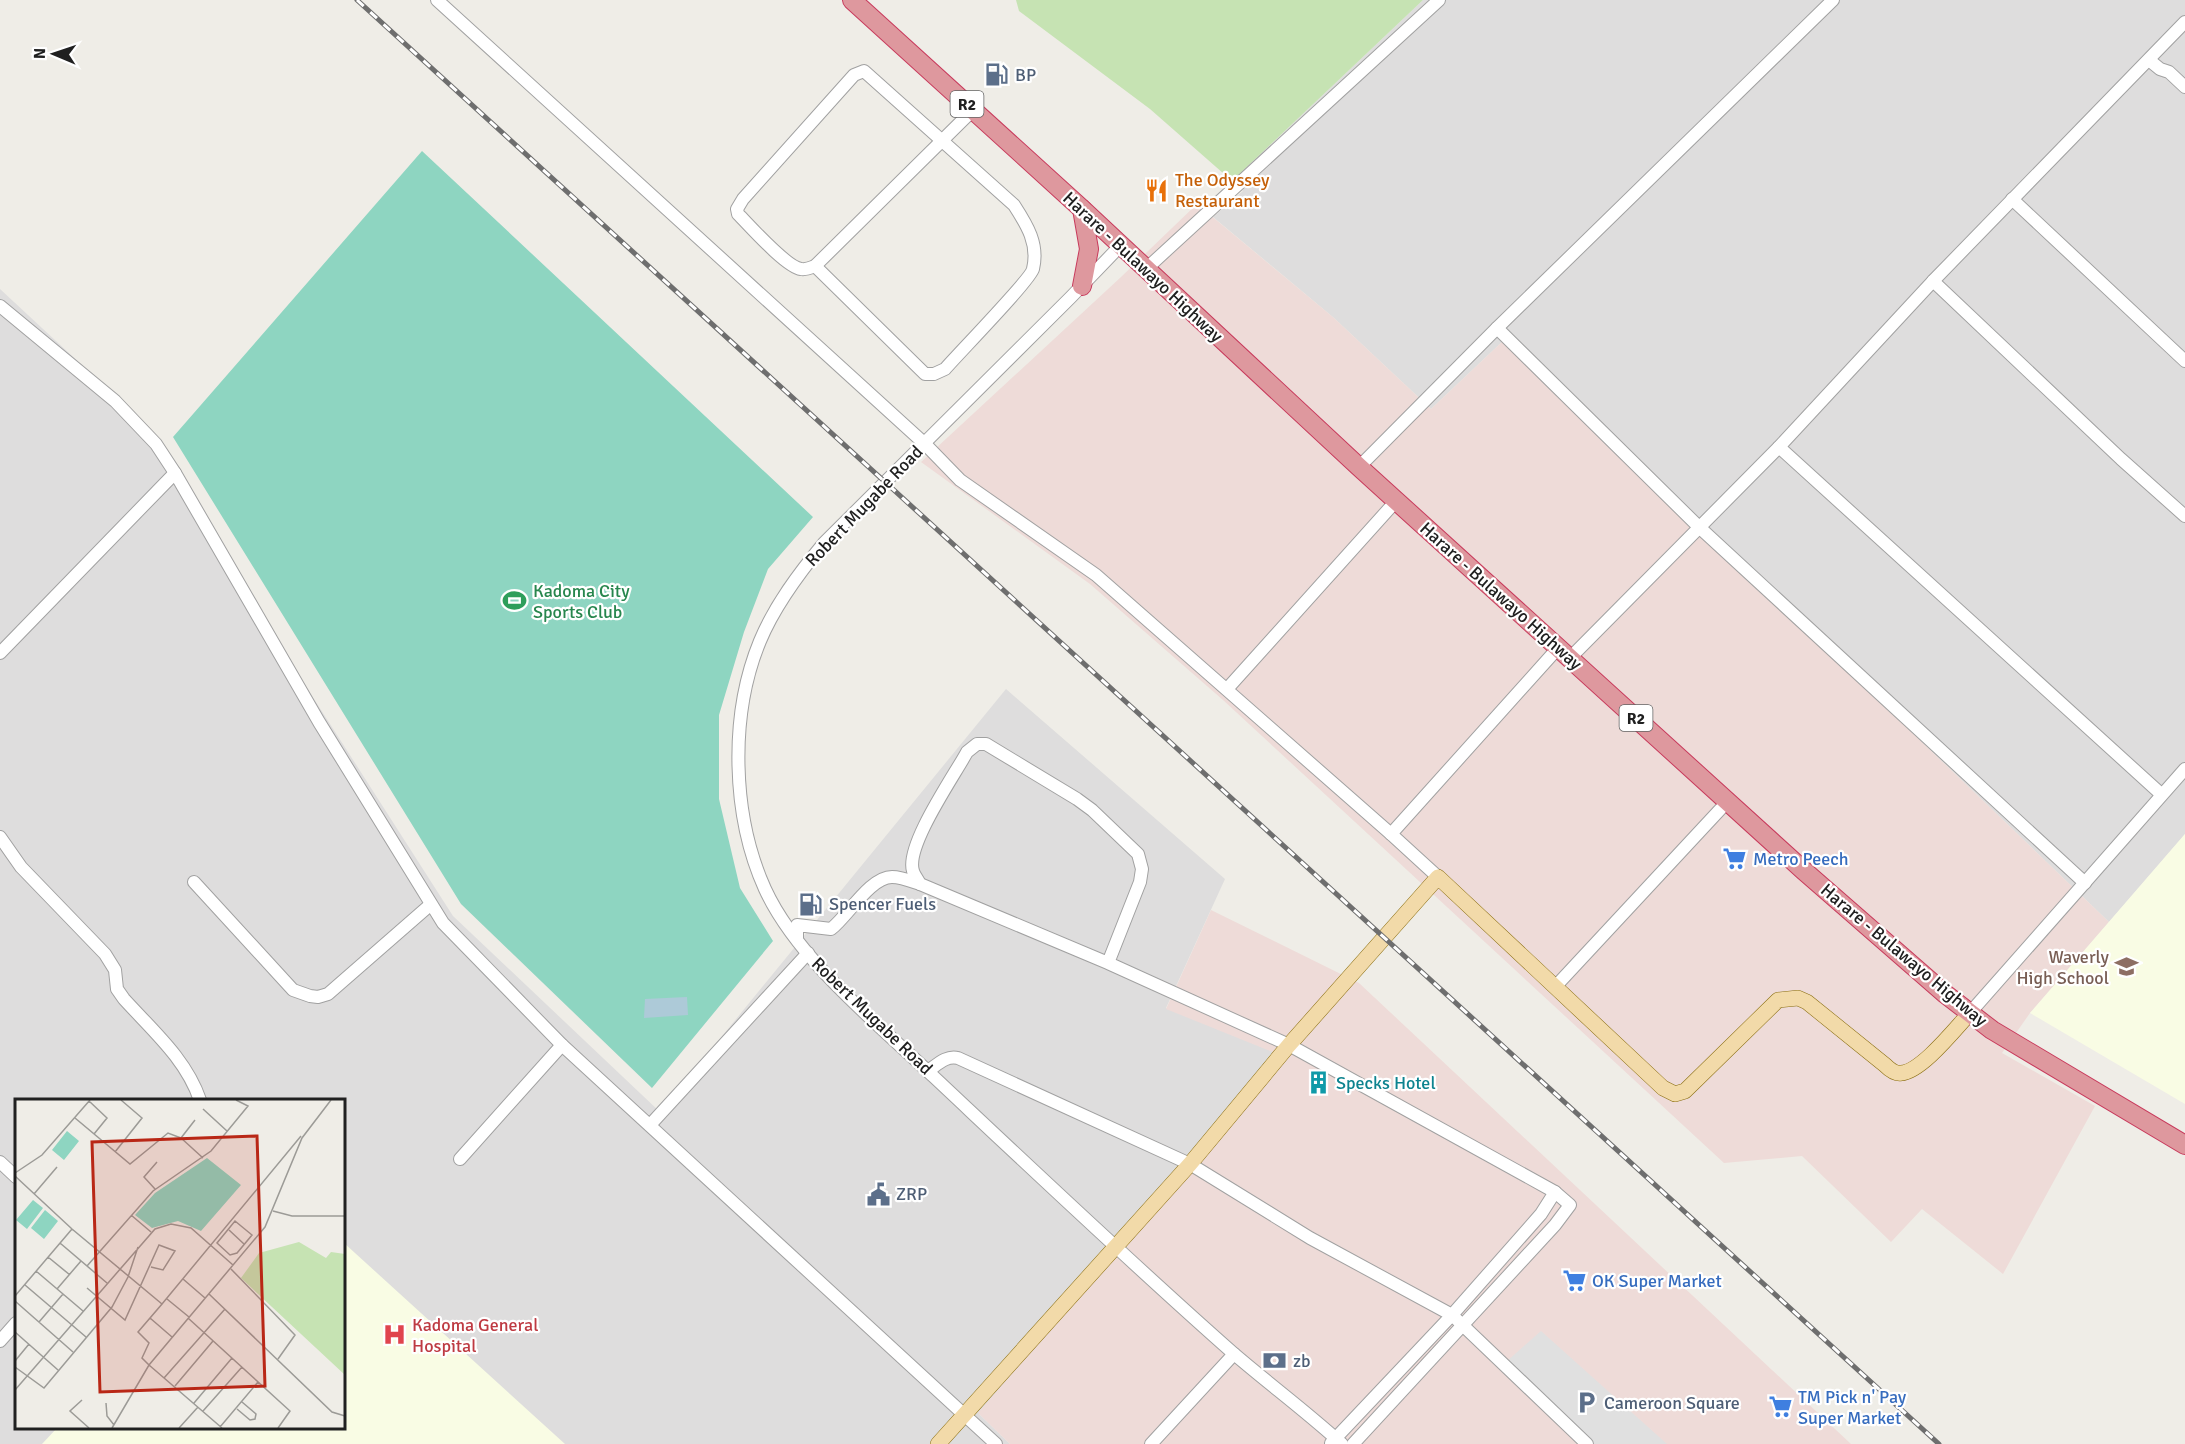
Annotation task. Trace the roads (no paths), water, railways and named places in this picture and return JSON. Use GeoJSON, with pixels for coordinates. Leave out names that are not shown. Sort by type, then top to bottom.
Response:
{"type":"FeatureCollection","features":[{"type":"Feature","properties":{"kind":"highway","name":"Harare - Bulawayo Highway"},"geometry":{"type":"LineString","coordinates":[[852,0],[1082,209],[1396,501],[1803,870],[1969,1014],[2185,1145]]}},
{"type":"Feature","properties":{"kind":"highway"},"geometry":{"type":"LineString","coordinates":[[1082,209],[1089,249],[1082,286]]}},
{"type":"Feature","properties":{"kind":"main road"},"geometry":{"type":"LineString","coordinates":[[938,1444],[1190,1164],[1289,1045],[1438,877],[1663,1088],[1675,1094],[1685,1091],[1778,1000],[1798,998],[1807,1002],[1885,1065],[1901,1073],[1919,1065],[1969,1014]]}},
{"type":"Feature","properties":{"kind":"street"},"geometry":{"type":"LineString","coordinates":[[437,0],[925,444],[960,480],[1096,575],[1438,877]]}},
{"type":"Feature","properties":{"kind":"street"},"geometry":{"type":"LineString","coordinates":[[1146,269],[1439,0]]}},
{"type":"Feature","properties":{"kind":"street"},"geometry":{"type":"LineString","coordinates":[[1359,467],[1497,328],[1833,0]]}},
{"type":"Feature","properties":{"kind":"street"},"geometry":{"type":"LineString","coordinates":[[1391,834],[1564,653],[1699,527],[1779,447],[1933,281],[2185,22]]}},
{"type":"Feature","properties":{"kind":"street"},"geometry":{"type":"LineString","coordinates":[[2150,60],[2154,66],[2169,72],[2185,87]]}},
{"type":"Feature","properties":{"kind":"street"},"geometry":{"type":"LineString","coordinates":[[815,266],[925,374],[934,374],[945,369],[1033,272],[1035,248],[1028,227],[1014,205],[944,141],[864,71],[854,75],[743,199],[737,209],[738,214],[769,246],[793,266],[800,269],[815,266],[944,141],[974,110]]}},
{"type":"Feature","properties":{"kind":"street"},"geometry":{"type":"LineString","coordinates":[[2012,199],[2185,361]]}},
{"type":"Feature","properties":{"kind":"street","name":"Robert Mugabe Road"},"geometry":{"type":"LineString","coordinates":[[1121,245],[824,543],[778,604],[759,642],[742,707],[739,779],[742,814],[764,886],[777,913],[825,974],[1116,1246],[1234,1354],[1336,1442]]}},
{"type":"Feature","properties":{"kind":"street"},"geometry":{"type":"LineString","coordinates":[[1933,281],[2121,459],[2185,516]]}},
{"type":"Feature","properties":{"kind":"street"},"geometry":{"type":"LineString","coordinates":[[0,306],[115,401],[156,444],[319,722],[443,923],[562,1045],[996,1444]]}},
{"type":"Feature","properties":{"kind":"street"},"geometry":{"type":"LineString","coordinates":[[1497,328],[1699,527],[2085,883]]}},
{"type":"Feature","properties":{"kind":"street"},"geometry":{"type":"LineString","coordinates":[[1779,447],[2161,794]]}},
{"type":"Feature","properties":{"kind":"street"},"geometry":{"type":"LineString","coordinates":[[0,653],[175,473]]}},
{"type":"Feature","properties":{"kind":"street"},"geometry":{"type":"LineString","coordinates":[[1227,689],[1396,501]]}},
{"type":"Feature","properties":{"kind":"street"},"geometry":{"type":"LineString","coordinates":[[920,884],[913,870],[913,856],[921,833],[967,752],[977,744],[986,744],[1077,798],[1138,854],[1142,869],[1140,882],[1108,963]]}},
{"type":"Feature","properties":{"kind":"street"},"geometry":{"type":"LineString","coordinates":[[1969,1014],[2185,769]]}},
{"type":"Feature","properties":{"kind":"street"},"geometry":{"type":"LineString","coordinates":[[1555,987],[1728,801]]}},
{"type":"Feature","properties":{"kind":"street"},"geometry":{"type":"LineString","coordinates":[[0,837],[21,867],[105,954],[115,970],[117,989],[174,1052],[195,1086],[199,1099]]}},
{"type":"Feature","properties":{"kind":"street"},"geometry":{"type":"LineString","coordinates":[[797,939],[797,925],[831,929],[868,890],[883,878],[893,877],[920,884],[1108,963],[1289,1045],[1555,1192],[1570,1204],[1554,1225],[1353,1444]]}},
{"type":"Feature","properties":{"kind":"street"},"geometry":{"type":"LineString","coordinates":[[194,882],[292,990],[318,997],[328,994],[430,905]]}},
{"type":"Feature","properties":{"kind":"street"},"geometry":{"type":"LineString","coordinates":[[650,1125],[808,953]]}},
{"type":"Feature","properties":{"kind":"street"},"geometry":{"type":"LineString","coordinates":[[460,1159],[562,1045]]}},
{"type":"Feature","properties":{"kind":"street"},"geometry":{"type":"LineString","coordinates":[[928,1071],[946,1058],[952,1056],[958,1058],[1190,1164],[1310,1238],[1452,1315],[1587,1444]]}},
{"type":"Feature","properties":{"kind":"street"},"geometry":{"type":"LineString","coordinates":[[0,1162],[15,1176]]}},
{"type":"Feature","properties":{"kind":"street"},"geometry":{"type":"LineString","coordinates":[[1336,1442],[1541,1214],[1555,1192]]}},
{"type":"Feature","properties":{"kind":"street"},"geometry":{"type":"LineString","coordinates":[[0,1341],[15,1324]]}},
{"type":"Feature","properties":{"kind":"street"},"geometry":{"type":"LineString","coordinates":[[1151,1444],[1234,1354]]}},
{"type":"Feature","properties":{"kind":"water"},"geometry":{"type":"Polygon","coordinates":[[[687,997],[688,1015],[644,1018],[645,999],[687,997]]]}},
{"type":"Feature","properties":{"kind":"railway"},"geometry":{"type":"LineString","coordinates":[[357,0],[1939,1444]]}},
{"type":"Feature","properties":{"kind":"place","name":"BP"},"geometry":{"type":"Point","coordinates":[997,75]}},
{"type":"Feature","properties":{"kind":"place","name":"The Odyssey Restaurant"},"geometry":{"type":"Point","coordinates":[1157,190]}},
{"type":"Feature","properties":{"kind":"place","name":"Kadoma City Sports Club"},"geometry":{"type":"Point","coordinates":[515,601]}},
{"type":"Feature","properties":{"kind":"place","name":"Metro Peech"},"geometry":{"type":"Point","coordinates":[1735,859]}},
{"type":"Feature","properties":{"kind":"place","name":"Spencer Fuels"},"geometry":{"type":"Point","coordinates":[811,904]}},
{"type":"Feature","properties":{"kind":"place","name":"Waverly High School"},"geometry":{"type":"Point","coordinates":[2127,967]}},
{"type":"Feature","properties":{"kind":"place","name":"Specks Hotel"},"geometry":{"type":"Point","coordinates":[1318,1083]}},
{"type":"Feature","properties":{"kind":"place","name":"ZRP"},"geometry":{"type":"Point","coordinates":[878,1194]}},
{"type":"Feature","properties":{"kind":"place","name":"OK Super Market"},"geometry":{"type":"Point","coordinates":[1574,1281]}},
{"type":"Feature","properties":{"kind":"place","name":"Kadoma General Hospital"},"geometry":{"type":"Point","coordinates":[394,1335]}},
{"type":"Feature","properties":{"kind":"place","name":"zb"},"geometry":{"type":"Point","coordinates":[1275,1361]}},
{"type":"Feature","properties":{"kind":"place","name":"Cameroon Square"},"geometry":{"type":"Point","coordinates":[1586,1403]}},
{"type":"Feature","properties":{"kind":"place","name":"TM Pick n' Pay Super Market"},"geometry":{"type":"Point","coordinates":[1780,1407]}}]}
